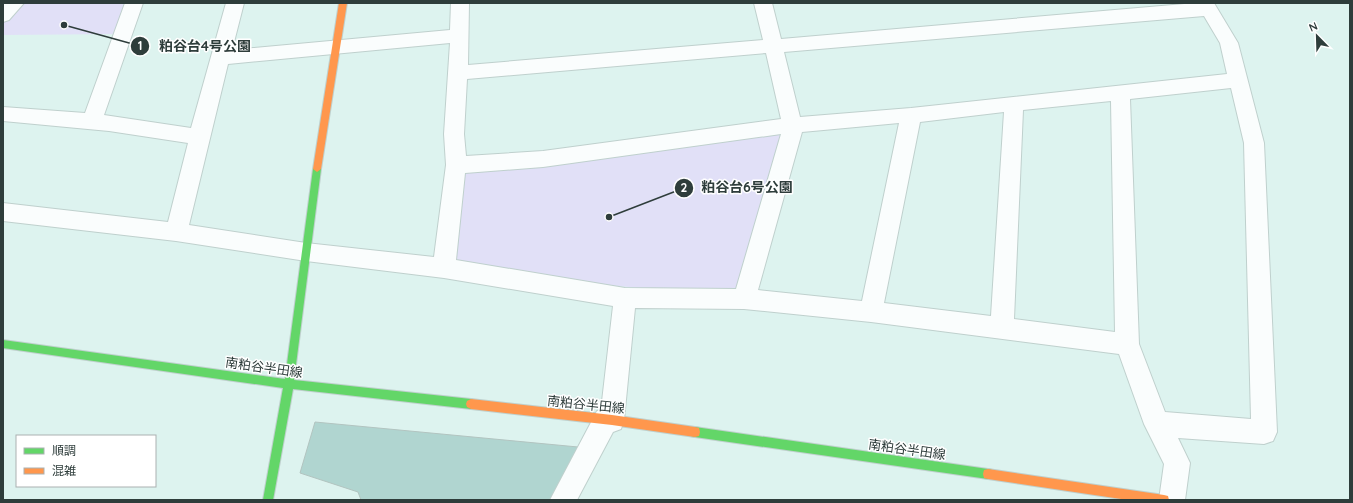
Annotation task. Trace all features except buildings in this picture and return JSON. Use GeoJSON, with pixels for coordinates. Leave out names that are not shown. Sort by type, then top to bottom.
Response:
{"type":"FeatureCollection","features":[{"type":"Feature","properties":{"kind":"main road"},"geometry":{"type":"LineString","coordinates":[[268,500],[289,384],[334,49],[343,3]]}},
{"type":"Feature","properties":{"kind":"main road","name":"南粕谷半田線"},"geometry":{"type":"LineString","coordinates":[[3,344],[289,384],[609,420],[1160,499]]}},
{"type":"Feature","properties":{"kind":"street"},"geometry":{"type":"LineString","coordinates":[[3,16],[14,3]]}},
{"type":"Feature","properties":{"kind":"street"},"geometry":{"type":"LineString","coordinates":[[92,122],[134,3]]}},
{"type":"Feature","properties":{"kind":"street"},"geometry":{"type":"LineString","coordinates":[[176,232],[199,137],[235,3]]}},
{"type":"Feature","properties":{"kind":"street"},"geometry":{"type":"LineString","coordinates":[[444,268],[456,165],[454,134],[458,73],[460,3],[467,3]]}},
{"type":"Feature","properties":{"kind":"street"},"geometry":{"type":"LineString","coordinates":[[744,299],[794,126],[789,114],[763,3]]}},
{"type":"Feature","properties":{"kind":"street"},"geometry":{"type":"LineString","coordinates":[[458,73],[774,47],[1207,6],[1229,43],[1254,143],[1264,432],[1157,424]]}},
{"type":"Feature","properties":{"kind":"street"},"geometry":{"type":"LineString","coordinates":[[220,58],[334,49],[459,36]]}},
{"type":"Feature","properties":{"kind":"street"},"geometry":{"type":"LineString","coordinates":[[456,165],[543,159],[794,126],[1238,80]]}},
{"type":"Feature","properties":{"kind":"street"},"geometry":{"type":"LineString","coordinates":[[1120,93],[1127,344],[1157,424],[1177,463],[1160,499]]}},
{"type":"Feature","properties":{"kind":"street"},"geometry":{"type":"LineString","coordinates":[[1002,329],[1014,104]]}},
{"type":"Feature","properties":{"kind":"street"},"geometry":{"type":"LineString","coordinates":[[3,114],[109,123],[199,137]]}},
{"type":"Feature","properties":{"kind":"street"},"geometry":{"type":"LineString","coordinates":[[872,312],[911,115]]}},
{"type":"Feature","properties":{"kind":"street"},"geometry":{"type":"LineString","coordinates":[[4,214],[176,232],[306,252],[444,268],[625,298],[744,299],[872,312],[1127,344]]}},
{"type":"Feature","properties":{"kind":"street"},"geometry":{"type":"LineString","coordinates":[[564,500],[609,420],[625,298]]}},
{"type":"Feature","properties":{"kind":"shaded area"},"geometry":{"type":"Polygon","coordinates":[[[15,3],[134,3],[123,34],[3,35],[3,16],[15,3]]]}},
{"type":"Feature","properties":{"kind":"shaded area"},"geometry":{"type":"Polygon","coordinates":[[[794,125],[744,299],[444,268],[456,165],[794,125]]]}},
{"type":"Feature","properties":{"kind":"traffic: fast"},"geometry":{"type":"LineString","coordinates":[[268,500],[287,399],[317,169]]}},
{"type":"Feature","properties":{"kind":"traffic: fast"},"geometry":{"type":"LineString","coordinates":[[3,344],[289,384],[471,404]]}},
{"type":"Feature","properties":{"kind":"traffic: fast"},"geometry":{"type":"LineString","coordinates":[[695,432],[988,474]]}},
{"type":"Feature","properties":{"kind":"traffic: slow"},"geometry":{"type":"LineString","coordinates":[[317,169],[343,3]]}},
{"type":"Feature","properties":{"kind":"traffic: slow"},"geometry":{"type":"LineString","coordinates":[[471,404],[612,420],[695,432]]}},
{"type":"Feature","properties":{"kind":"traffic: slow"},"geometry":{"type":"LineString","coordinates":[[988,474],[1164,500]]}},
{"type":"Feature","properties":{"kind":"place","name":"粕谷台4号公園"},"geometry":{"type":"Point","coordinates":[64,25]}},
{"type":"Feature","properties":{"kind":"place","name":"粕谷台6号公園"},"geometry":{"type":"Point","coordinates":[609,217]}}]}
